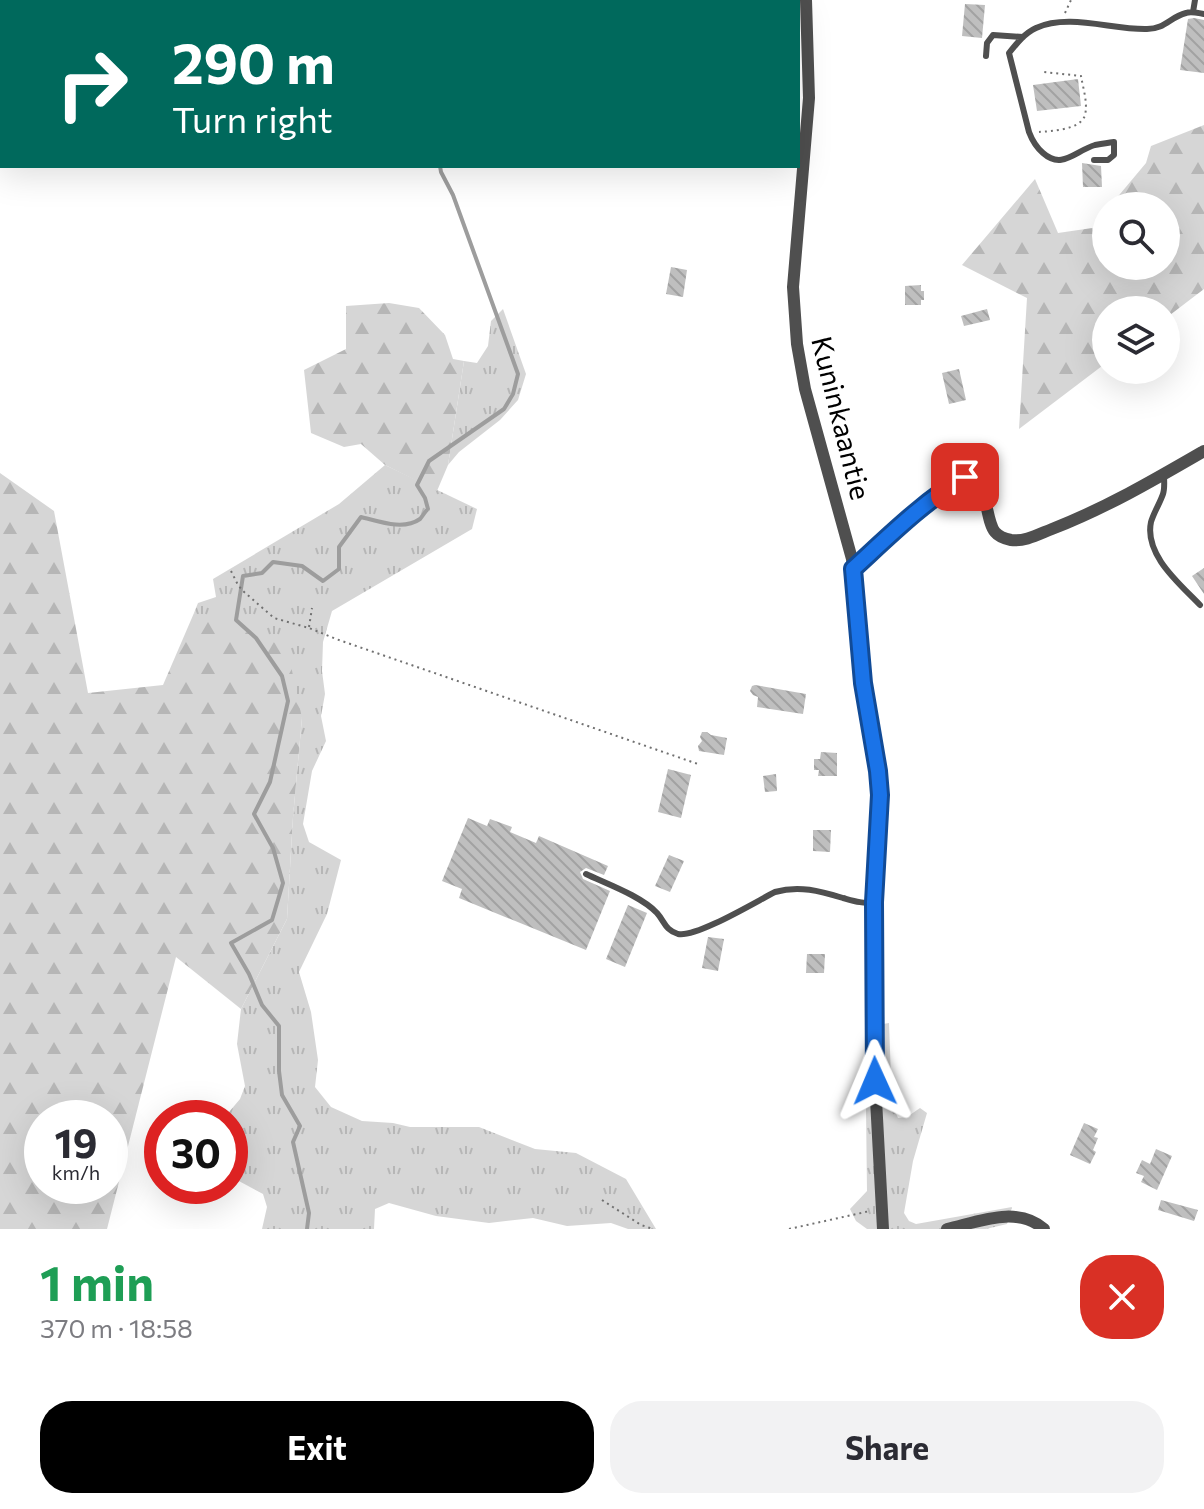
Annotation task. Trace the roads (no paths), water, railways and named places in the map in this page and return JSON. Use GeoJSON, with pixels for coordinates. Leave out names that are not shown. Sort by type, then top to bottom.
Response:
{"type":"FeatureCollection","features":[{"type":"Feature","properties":{"kind":"street","name":"Kuninkaantie"},"geometry":{"type":"LineString","coordinates":[[806,0],[809,98],[793,287],[794,314],[805,389],[852,559],[863,683],[879,783],[874,902],[875,1067],[883,1229]]}},
{"type":"Feature","properties":{"kind":"street"},"geometry":{"type":"LineString","coordinates":[[853,569],[929,503],[965,477],[973,478],[981,485],[994,532],[1002,537],[1028,539],[1117,501],[1204,451]]}},
{"type":"Feature","properties":{"kind":"street"},"geometry":{"type":"LineString","coordinates":[[947,1229],[1012,1215],[1027,1218],[1044,1229]]}},
{"type":"Feature","properties":{"kind":"lane"},"geometry":{"type":"LineString","coordinates":[[1193,12],[1195,0]]}},
{"type":"Feature","properties":{"kind":"lane"},"geometry":{"type":"LineString","coordinates":[[1094,160],[1108,160],[1114,155],[1114,142],[1093,146],[1062,161],[1053,160],[1038,149],[1029,132],[1009,53],[1036,28],[1060,23],[1161,28],[1184,13],[1204,14]]}},
{"type":"Feature","properties":{"kind":"lane"},"geometry":{"type":"LineString","coordinates":[[986,56],[987,43],[993,35],[1023,37]]}},
{"type":"Feature","properties":{"kind":"lane"},"geometry":{"type":"LineString","coordinates":[[1164,475],[1164,491],[1150,534],[1155,552],[1169,572],[1200,605]]}},
{"type":"Feature","properties":{"kind":"lane"},"geometry":{"type":"LineString","coordinates":[[586,874],[643,902],[659,914],[666,928],[678,934],[700,931],[788,888],[809,889],[865,904],[874,902]]}},
{"type":"Feature","properties":{"kind":"waterway"},"geometry":{"type":"LineString","coordinates":[[307,1229],[309,1213],[293,1142],[300,1126],[282,1095],[279,1026],[262,1005],[231,943],[272,920],[283,883],[273,848],[254,814],[270,782],[288,701],[282,676],[256,638],[236,620],[243,576],[262,573],[273,562],[302,566],[323,581],[339,569],[339,547],[361,517],[398,525],[420,519],[428,509],[417,485],[429,461],[504,409],[513,394],[518,374],[440,168]]}}]}
